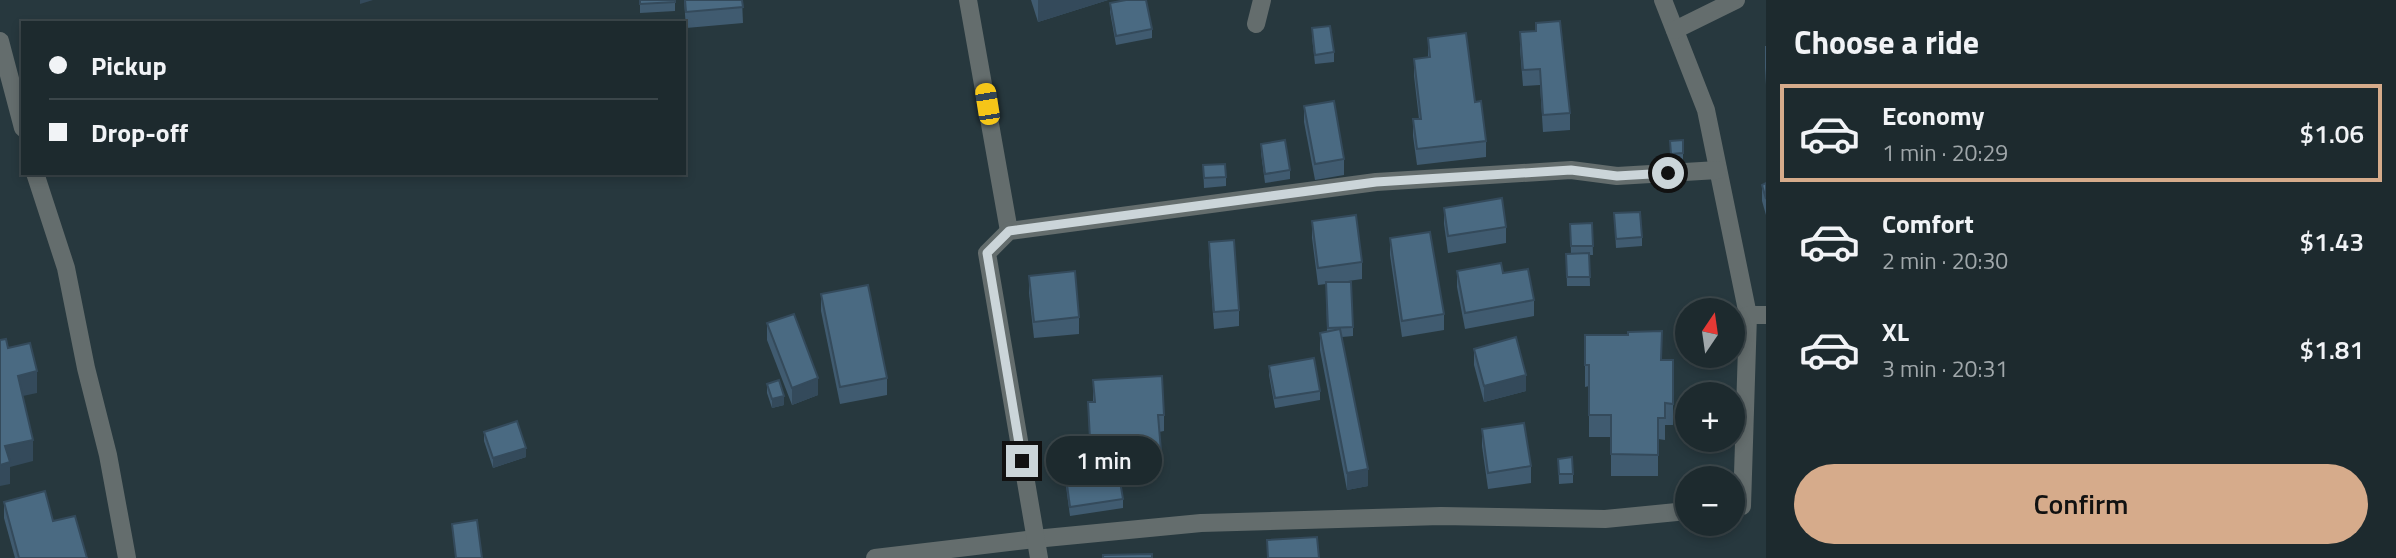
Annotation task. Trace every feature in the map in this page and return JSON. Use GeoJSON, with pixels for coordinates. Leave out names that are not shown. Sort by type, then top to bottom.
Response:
{"type":"FeatureCollection","features":[{"type":"Feature","properties":{"kind":"street"},"geometry":{"type":"LineString","coordinates":[[968,0],[1009,231]]}},
{"type":"Feature","properties":{"kind":"street"},"geometry":{"type":"LineString","coordinates":[[1256,23],[1262,0]]}},
{"type":"Feature","properties":{"kind":"street"},"geometry":{"type":"LineString","coordinates":[[1663,0],[1706,110],[1718,170],[1757,315],[1745,468]]}},
{"type":"Feature","properties":{"kind":"street"},"geometry":{"type":"LineString","coordinates":[[1675,30],[1736,0]]}},
{"type":"Feature","properties":{"kind":"street"},"geometry":{"type":"LineString","coordinates":[[0,41],[21,120]]}},
{"type":"Feature","properties":{"kind":"street"},"geometry":{"type":"LineString","coordinates":[[1039,558],[987,253],[1009,231],[1376,182],[1571,170],[1617,176],[1718,170]]}},
{"type":"Feature","properties":{"kind":"street"},"geometry":{"type":"LineString","coordinates":[[36,175],[66,268],[86,368],[108,456],[127,558]]}},
{"type":"Feature","properties":{"kind":"street"},"geometry":{"type":"LineString","coordinates":[[875,558],[1201,523],[1441,516],[1605,519],[1675,512]]}},
{"type":"Feature","properties":{"kind":"building"},"geometry":{"type":"Polygon","coordinates":[[[640,0],[675,0],[675,2],[640,4],[640,0]]]}},
{"type":"Feature","properties":{"kind":"building"},"geometry":{"type":"Polygon","coordinates":[[[685,0],[742,0],[743,7],[686,12],[685,0]]]}},
{"type":"Feature","properties":{"kind":"building"},"geometry":{"type":"Polygon","coordinates":[[[1146,0],[1152,29],[1116,36],[1110,3],[1146,0]]]}},
{"type":"Feature","properties":{"kind":"building"},"geometry":{"type":"Polygon","coordinates":[[[1560,21],[1570,113],[1543,115],[1540,69],[1523,70],[1520,32],[1536,31],[1536,23],[1560,21]]]}},
{"type":"Feature","properties":{"kind":"building"},"geometry":{"type":"Polygon","coordinates":[[[1330,26],[1334,52],[1315,55],[1312,28],[1330,26]]]}},
{"type":"Feature","properties":{"kind":"building"},"geometry":{"type":"Polygon","coordinates":[[[1466,33],[1475,102],[1481,101],[1486,141],[1417,149],[1413,119],[1421,119],[1414,59],[1430,57],[1428,38],[1466,33]]]}},
{"type":"Feature","properties":{"kind":"building"},"geometry":{"type":"Polygon","coordinates":[[[1334,101],[1344,159],[1315,164],[1304,106],[1334,101]]]}},
{"type":"Feature","properties":{"kind":"building"},"geometry":{"type":"Polygon","coordinates":[[[1285,140],[1290,170],[1265,174],[1261,144],[1285,140]]]}},
{"type":"Feature","properties":{"kind":"building"},"geometry":{"type":"Polygon","coordinates":[[[1683,140],[1683,153],[1671,154],[1670,141],[1683,140]]]}},
{"type":"Feature","properties":{"kind":"building"},"geometry":{"type":"Polygon","coordinates":[[[1225,164],[1226,177],[1204,178],[1203,165],[1225,164]]]}},
{"type":"Feature","properties":{"kind":"building"},"geometry":{"type":"Polygon","coordinates":[[[1766,183],[1766,199],[1762,185],[1766,183]]]}},
{"type":"Feature","properties":{"kind":"building"},"geometry":{"type":"Polygon","coordinates":[[[1502,198],[1506,227],[1448,236],[1444,208],[1502,198]]]}},
{"type":"Feature","properties":{"kind":"building"},"geometry":{"type":"Polygon","coordinates":[[[1640,212],[1642,237],[1616,239],[1614,213],[1640,212]]]}},
{"type":"Feature","properties":{"kind":"building"},"geometry":{"type":"Polygon","coordinates":[[[1356,215],[1362,262],[1318,268],[1312,221],[1356,215]]]}},
{"type":"Feature","properties":{"kind":"building"},"geometry":{"type":"Polygon","coordinates":[[[1592,223],[1593,246],[1571,246],[1570,224],[1592,223]]]}},
{"type":"Feature","properties":{"kind":"building"},"geometry":{"type":"Polygon","coordinates":[[[1430,232],[1444,314],[1402,321],[1390,238],[1430,232]]]}},
{"type":"Feature","properties":{"kind":"building"},"geometry":{"type":"Polygon","coordinates":[[[1234,240],[1239,310],[1214,312],[1209,242],[1234,240]]]}},
{"type":"Feature","properties":{"kind":"building"},"geometry":{"type":"Polygon","coordinates":[[[1589,253],[1590,277],[1567,277],[1566,254],[1589,253]]]}},
{"type":"Feature","properties":{"kind":"building"},"geometry":{"type":"Polygon","coordinates":[[[1501,263],[1503,273],[1528,269],[1534,300],[1465,313],[1457,271],[1501,263]]]}},
{"type":"Feature","properties":{"kind":"building"},"geometry":{"type":"Polygon","coordinates":[[[1075,271],[1079,317],[1034,322],[1029,276],[1075,271]]]}},
{"type":"Feature","properties":{"kind":"building"},"geometry":{"type":"Polygon","coordinates":[[[1326,282],[1351,282],[1353,327],[1328,328],[1326,282]]]}},
{"type":"Feature","properties":{"kind":"building"},"geometry":{"type":"Polygon","coordinates":[[[868,285],[887,378],[840,387],[821,294],[868,285]]]}},
{"type":"Feature","properties":{"kind":"building"},"geometry":{"type":"Polygon","coordinates":[[[794,314],[818,378],[792,388],[767,323],[794,314]]]}},
{"type":"Feature","properties":{"kind":"building"},"geometry":{"type":"Polygon","coordinates":[[[1340,329],[1368,469],[1347,473],[1320,333],[1340,329]]]}},
{"type":"Feature","properties":{"kind":"building"},"geometry":{"type":"Polygon","coordinates":[[[1662,331],[1661,360],[1673,360],[1673,404],[1665,403],[1665,418],[1658,418],[1658,455],[1611,454],[1611,415],[1589,415],[1589,365],[1585,365],[1585,335],[1628,335],[1628,332],[1662,331]]]}},
{"type":"Feature","properties":{"kind":"building"},"geometry":{"type":"Polygon","coordinates":[[[1516,337],[1526,375],[1484,386],[1474,349],[1516,337]]]}},
{"type":"Feature","properties":{"kind":"building"},"geometry":{"type":"Polygon","coordinates":[[[6,339],[8,348],[30,343],[37,371],[18,376],[33,440],[5,446],[10,462],[0,465],[0,340],[6,339]]]}},
{"type":"Feature","properties":{"kind":"building"},"geometry":{"type":"Polygon","coordinates":[[[1314,358],[1320,391],[1275,398],[1269,366],[1314,358]]]}},
{"type":"Feature","properties":{"kind":"building"},"geometry":{"type":"Polygon","coordinates":[[[1162,376],[1164,415],[1158,415],[1161,451],[1118,454],[1117,438],[1090,439],[1088,402],[1095,402],[1093,380],[1162,376]]]}},
{"type":"Feature","properties":{"kind":"building"},"geometry":{"type":"Polygon","coordinates":[[[779,380],[784,396],[772,399],[767,384],[779,380]]]}},
{"type":"Feature","properties":{"kind":"building"},"geometry":{"type":"Polygon","coordinates":[[[517,421],[526,448],[493,458],[484,432],[517,421]]]}},
{"type":"Feature","properties":{"kind":"building"},"geometry":{"type":"Polygon","coordinates":[[[1524,423],[1531,466],[1488,473],[1482,429],[1524,423]]]}},
{"type":"Feature","properties":{"kind":"building"},"geometry":{"type":"Polygon","coordinates":[[[1572,457],[1573,474],[1559,474],[1558,459],[1572,457]]]}},
{"type":"Feature","properties":{"kind":"building"},"geometry":{"type":"Polygon","coordinates":[[[1095,465],[1098,484],[1120,481],[1123,499],[1070,507],[1065,470],[1095,465]]]}},
{"type":"Feature","properties":{"kind":"building"},"geometry":{"type":"Polygon","coordinates":[[[45,491],[53,521],[75,516],[87,558],[19,558],[4,502],[45,491]]]}},
{"type":"Feature","properties":{"kind":"building"},"geometry":{"type":"Polygon","coordinates":[[[477,520],[482,558],[456,558],[452,524],[477,520]]]}},
{"type":"Feature","properties":{"kind":"building"},"geometry":{"type":"Polygon","coordinates":[[[1317,537],[1319,558],[1268,558],[1267,540],[1317,537]]]}},
{"type":"Feature","properties":{"kind":"building"},"geometry":{"type":"Polygon","coordinates":[[[1152,554],[1152,558],[1103,558],[1103,555],[1152,554]]]}},
{"type":"Feature","properties":{"kind":"route"},"geometry":{"type":"LineString","coordinates":[[1022,461],[987,253],[1009,231],[1376,182],[1571,170],[1617,176],[1668,173]]}}]}
